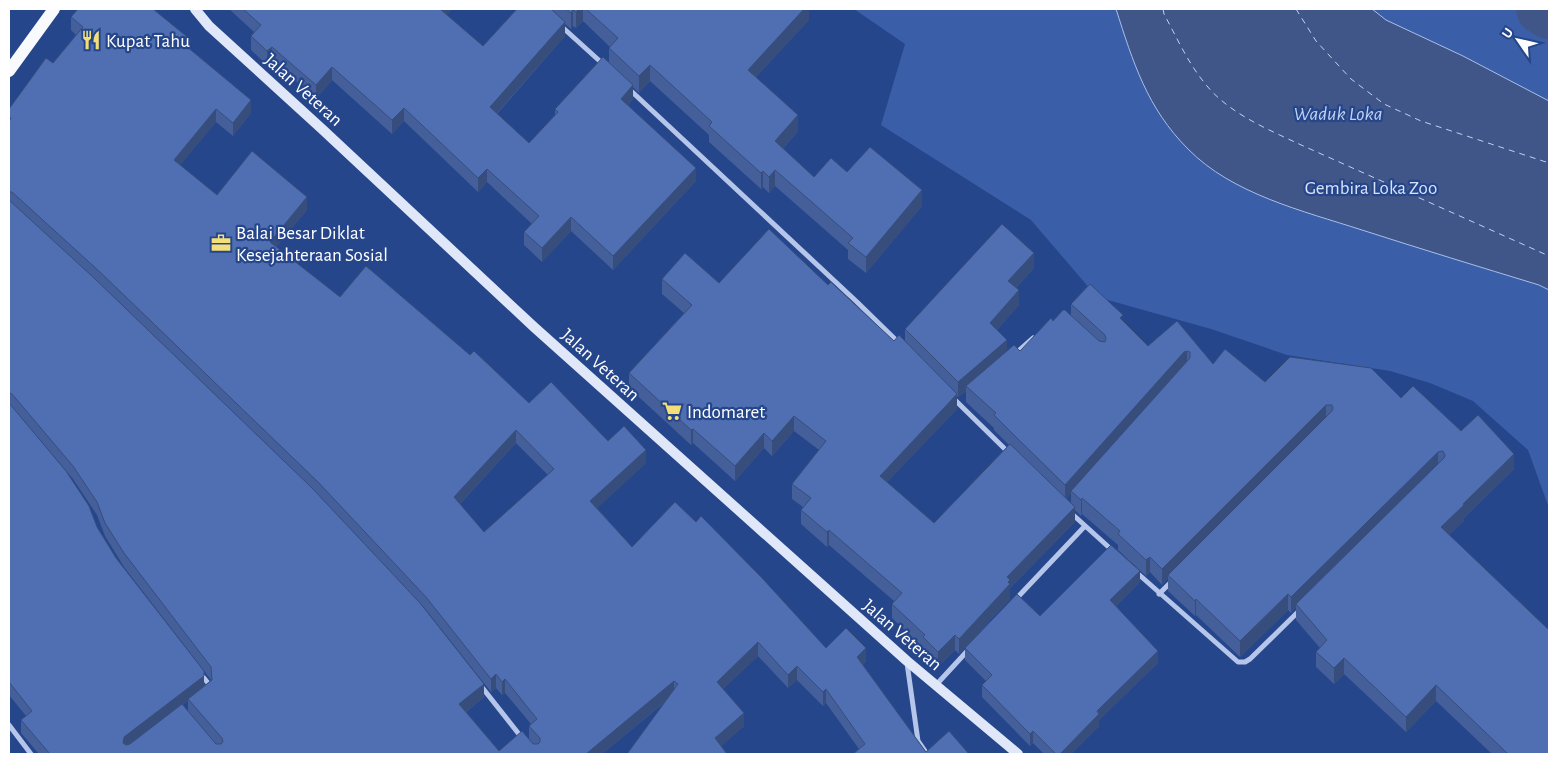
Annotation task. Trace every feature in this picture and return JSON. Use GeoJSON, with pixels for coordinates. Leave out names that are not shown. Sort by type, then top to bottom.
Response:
{"type":"FeatureCollection","features":[{"type":"Feature","properties":{"kind":"main road"},"geometry":{"type":"LineString","coordinates":[[9,71],[54,9]]}},
{"type":"Feature","properties":{"kind":"main road","name":"Jalan Veteran"},"geometry":{"type":"LineString","coordinates":[[195,9],[209,26],[534,328],[907,662],[1018,754]]}},
{"type":"Feature","properties":{"kind":"street"},"geometry":{"type":"LineString","coordinates":[[557,22],[607,69]]}},
{"type":"Feature","properties":{"kind":"street"},"geometry":{"type":"LineString","coordinates":[[622,82],[904,348]]}},
{"type":"Feature","properties":{"kind":"street"},"geometry":{"type":"LineString","coordinates":[[1009,359],[1038,333]]}},
{"type":"Feature","properties":{"kind":"street"},"geometry":{"type":"LineString","coordinates":[[952,396],[1015,459]]}},
{"type":"Feature","properties":{"kind":"street"},"geometry":{"type":"LineString","coordinates":[[958,403],[966,397]]}},
{"type":"Feature","properties":{"kind":"street"},"geometry":{"type":"LineString","coordinates":[[1065,507],[1119,557]]}},
{"type":"Feature","properties":{"kind":"street"},"geometry":{"type":"LineString","coordinates":[[1010,606],[1085,526]]}},
{"type":"Feature","properties":{"kind":"street"},"geometry":{"type":"LineString","coordinates":[[1132,569],[1238,662],[1250,660],[1307,604]]}},
{"type":"Feature","properties":{"kind":"street"},"geometry":{"type":"LineString","coordinates":[[1159,594],[1180,573]]}},
{"type":"Feature","properties":{"kind":"street"},"geometry":{"type":"LineString","coordinates":[[936,685],[976,642]]}},
{"type":"Feature","properties":{"kind":"street"},"geometry":{"type":"LineString","coordinates":[[907,662],[918,740],[927,754]]}},
{"type":"Feature","properties":{"kind":"street"},"geometry":{"type":"LineString","coordinates":[[196,668],[208,683],[208,689]]}},
{"type":"Feature","properties":{"kind":"street"},"geometry":{"type":"LineString","coordinates":[[479,684],[525,741]]}},
{"type":"Feature","properties":{"kind":"street"},"geometry":{"type":"LineString","coordinates":[[9,725],[31,754]]}},
{"type":"Feature","properties":{"kind":"green space","name":"Gembira Loka Zoo"},"geometry":{"type":"Polygon","coordinates":[[[854,9],[1549,9],[1549,508],[1528,450],[1473,401],[1430,383],[1390,371],[1287,355],[1211,329],[1097,297],[1031,220],[881,125],[905,44],[854,9]]]}},
{"type":"Feature","properties":{"kind":"water","name":"Waduk Loka"},"geometry":{"type":"Polygon","coordinates":[[[1116,9],[1372,9],[1386,20],[1463,56],[1549,101],[1549,290],[1539,285],[1293,208],[1225,178],[1188,149],[1162,117],[1135,66],[1116,9]]]}},
{"type":"Feature","properties":{"kind":"building"},"geometry":{"type":"Polygon","coordinates":[[[78,9],[153,9],[191,40],[186,46],[251,100],[233,123],[216,109],[174,160],[217,195],[252,151],[307,197],[270,242],[340,297],[366,266],[470,355],[474,351],[529,403],[551,382],[608,441],[624,426],[646,450],[590,501],[632,547],[675,502],[696,522],[701,516],[762,578],[826,648],[846,628],[866,648],[857,657],[926,752],[949,731],[969,754],[853,754],[865,744],[826,689],[823,692],[797,666],[788,675],[758,642],[717,682],[744,713],[715,738],[727,754],[627,754],[678,684],[674,681],[586,754],[50,754],[21,720],[32,711],[9,682],[9,403],[66,471],[89,506],[97,527],[116,558],[204,671],[204,676],[124,737],[123,743],[126,745],[130,744],[182,704],[216,744],[223,742],[222,738],[188,699],[212,680],[211,667],[124,553],[105,523],[97,502],[73,466],[12,394],[9,393],[9,200],[94,278],[312,488],[420,603],[484,684],[459,704],[499,751],[522,731],[533,744],[540,742],[540,738],[529,726],[537,719],[505,679],[502,682],[496,674],[491,679],[426,597],[318,482],[100,272],[12,192],[9,192],[9,121],[11,118],[9,117],[9,109],[46,58],[53,63],[83,27],[71,17],[78,9]],[[516,430],[454,497],[484,532],[554,469],[516,430]]]}},
{"type":"Feature","properties":{"kind":"building"},"geometry":{"type":"Polygon","coordinates":[[[243,9],[440,9],[483,46],[517,9],[551,9],[565,22],[490,107],[529,143],[558,112],[555,109],[603,57],[633,85],[621,99],[696,168],[613,256],[571,217],[542,248],[524,232],[539,216],[487,169],[478,178],[404,108],[392,120],[332,67],[316,85],[272,47],[267,51],[251,36],[261,25],[243,9]]]}},
{"type":"Feature","properties":{"kind":"building"},"geometry":{"type":"Polygon","coordinates":[[[566,9],[579,9],[576,12],[573,10],[571,13],[566,9]]]}},
{"type":"Feature","properties":{"kind":"building"},"geometry":{"type":"Polygon","coordinates":[[[586,9],[804,9],[748,70],[798,115],[775,141],[814,177],[831,158],[847,172],[870,147],[922,190],[866,257],[848,243],[853,238],[775,170],[769,177],[763,171],[761,173],[709,126],[712,122],[650,65],[639,76],[609,48],[618,38],[586,9]]]}},
{"type":"Feature","properties":{"kind":"building"},"geometry":{"type":"Polygon","coordinates":[[[1002,224],[1034,253],[1008,281],[1019,290],[990,323],[1007,340],[958,382],[905,329],[1002,224]]]}},
{"type":"Feature","properties":{"kind":"building"},"geometry":{"type":"Polygon","coordinates":[[[769,229],[828,285],[831,282],[894,341],[899,335],[957,394],[880,476],[934,523],[1010,444],[1075,507],[1007,577],[1010,580],[1008,582],[1010,584],[959,639],[955,635],[938,652],[923,637],[925,635],[892,604],[902,593],[829,530],[827,532],[801,510],[811,498],[792,484],[826,441],[794,416],[772,441],[764,433],[735,466],[693,429],[691,430],[629,373],[692,305],[662,279],[685,253],[719,283],[769,229]]]}},
{"type":"Feature","properties":{"kind":"building"},"geometry":{"type":"Polygon","coordinates":[[[1090,284],[1123,315],[1120,318],[1148,346],[1177,321],[1213,364],[1225,349],[1265,382],[1290,357],[1371,368],[1401,398],[1413,386],[1461,431],[1478,415],[1514,454],[1441,527],[1549,630],[1549,754],[1506,754],[1436,685],[1406,717],[1344,658],[1334,668],[1316,652],[1327,640],[1296,604],[1444,458],[1443,451],[1438,452],[1291,597],[1288,594],[1240,641],[1168,575],[1332,411],[1332,405],[1326,405],[1162,569],[1150,557],[1146,560],[1118,534],[1120,531],[1082,498],[1081,500],[1071,491],[1190,358],[1190,352],[1184,352],[1065,485],[994,415],[996,413],[966,386],[1014,345],[1020,351],[1051,318],[1053,321],[1063,310],[1099,341],[1105,342],[1105,335],[1071,304],[1090,284]]]}},
{"type":"Feature","properties":{"kind":"building"},"geometry":{"type":"Polygon","coordinates":[[[1111,545],[1140,571],[1110,600],[1158,651],[1097,711],[1099,714],[1060,754],[1056,754],[1033,731],[1030,734],[982,685],[992,675],[965,648],[1017,594],[1040,616],[1111,545]]]}},
{"type":"Feature","properties":{"kind":"waterway"},"geometry":{"type":"LineString","coordinates":[[1541,9],[1549,14]]}},
{"type":"Feature","properties":{"kind":"ferry route"},"geometry":{"type":"LineString","coordinates":[[1163,9],[1182,48],[1197,73],[1212,92],[1223,102],[1247,118],[1299,144],[1549,256]]}},
{"type":"Feature","properties":{"kind":"ferry route"},"geometry":{"type":"LineString","coordinates":[[1296,9],[1316,41],[1351,79],[1384,104],[1421,121],[1549,163]]}},
{"type":"Feature","properties":{"kind":"place","name":"Kupat Tahu"},"geometry":{"type":"Point","coordinates":[91,40]}},
{"type":"Feature","properties":{"kind":"place","name":"Balai Besar Diklat Kesejahteraan Sosial"},"geometry":{"type":"Point","coordinates":[221,243]}},
{"type":"Feature","properties":{"kind":"place","name":"Indomaret"},"geometry":{"type":"Point","coordinates":[672,411]}}]}
